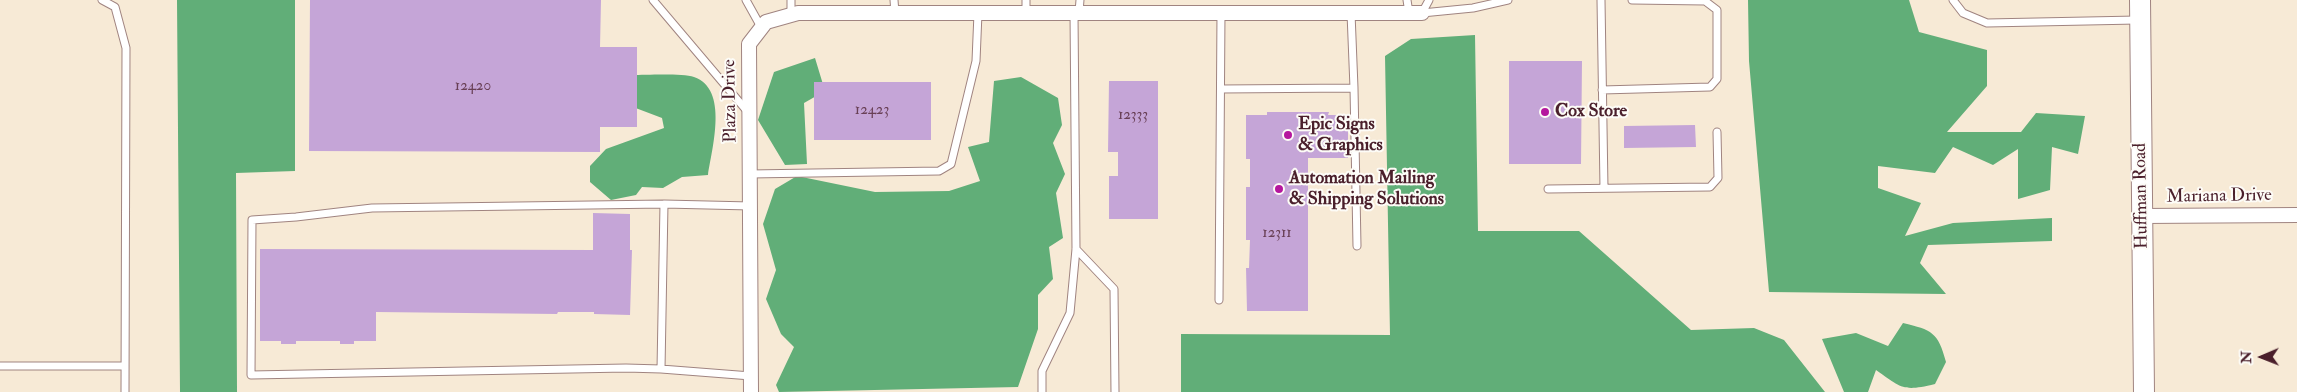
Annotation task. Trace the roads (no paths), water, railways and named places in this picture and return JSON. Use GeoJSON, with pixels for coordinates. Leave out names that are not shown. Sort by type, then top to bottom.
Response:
{"type":"FeatureCollection","features":[{"type":"Feature","properties":{"kind":"street"},"geometry":{"type":"LineString","coordinates":[[761,27],[791,7],[894,6],[978,12],[1026,6],[1221,13],[1352,13],[1413,9]]}},
{"type":"Feature","properties":{"kind":"street","name":"Huffman Road"},"geometry":{"type":"LineString","coordinates":[[2140,10],[2144,392]]}},
{"type":"Feature","properties":{"kind":"street","name":"Plaza Drive"},"geometry":{"type":"LineString","coordinates":[[751,392],[749,44],[761,27]]}},
{"type":"Feature","properties":{"kind":"street","name":"Mariana Drive"},"geometry":{"type":"LineString","coordinates":[[2142,216],[2297,214]]}},
{"type":"Feature","properties":{"kind":"lane"},"geometry":{"type":"LineString","coordinates":[[102,0],[115,7],[126,48],[125,392]]}},
{"type":"Feature","properties":{"kind":"lane"},"geometry":{"type":"LineString","coordinates":[[653,0],[749,113]]}},
{"type":"Feature","properties":{"kind":"lane"},"geometry":{"type":"LineString","coordinates":[[746,0],[761,27]]}},
{"type":"Feature","properties":{"kind":"lane"},"geometry":{"type":"LineString","coordinates":[[1413,9],[1429,0]]}},
{"type":"Feature","properties":{"kind":"lane"},"geometry":{"type":"LineString","coordinates":[[1413,9],[1473,8],[1508,0]]}},
{"type":"Feature","properties":{"kind":"lane"},"geometry":{"type":"LineString","coordinates":[[1600,0],[1604,188]]}},
{"type":"Feature","properties":{"kind":"lane"},"geometry":{"type":"LineString","coordinates":[[1602,90],[1710,87],[1717,79],[1717,10],[1705,1],[1632,0]]}},
{"type":"Feature","properties":{"kind":"lane"},"geometry":{"type":"LineString","coordinates":[[1953,0],[1963,13],[1987,23],[2140,10]]}},
{"type":"Feature","properties":{"kind":"lane"},"geometry":{"type":"LineString","coordinates":[[1042,392],[1042,372],[1070,313],[1076,249],[1078,8]]}},
{"type":"Feature","properties":{"kind":"lane"},"geometry":{"type":"LineString","coordinates":[[750,174],[939,171],[951,164],[976,61],[978,12]]}},
{"type":"Feature","properties":{"kind":"lane"},"geometry":{"type":"LineString","coordinates":[[1219,300],[1221,13]]}},
{"type":"Feature","properties":{"kind":"lane"},"geometry":{"type":"LineString","coordinates":[[1352,13],[1357,246]]}},
{"type":"Feature","properties":{"kind":"lane"},"geometry":{"type":"LineString","coordinates":[[1221,89],[1354,88]]}},
{"type":"Feature","properties":{"kind":"lane"},"geometry":{"type":"LineString","coordinates":[[1548,189],[1710,187],[1718,178],[1718,132]]}},
{"type":"Feature","properties":{"kind":"lane"},"geometry":{"type":"LineString","coordinates":[[661,369],[664,204]]}},
{"type":"Feature","properties":{"kind":"lane"},"geometry":{"type":"LineString","coordinates":[[750,206],[664,204],[372,208],[296,218],[252,220],[251,375],[626,368],[751,376]]}},
{"type":"Feature","properties":{"kind":"lane"},"geometry":{"type":"LineString","coordinates":[[1076,249],[1114,290],[1115,392]]}},
{"type":"Feature","properties":{"kind":"lane"},"geometry":{"type":"LineString","coordinates":[[0,366],[125,366]]}},
{"type":"Feature","properties":{"kind":"place","name":"Cox Store"},"geometry":{"type":"Point","coordinates":[1545,112]}},
{"type":"Feature","properties":{"kind":"place","name":"Epic Signs & Graphics"},"geometry":{"type":"Point","coordinates":[1288,135]}},
{"type":"Feature","properties":{"kind":"place","name":"Automation Mailing & Shipping Solutions"},"geometry":{"type":"Point","coordinates":[1279,189]}}]}
